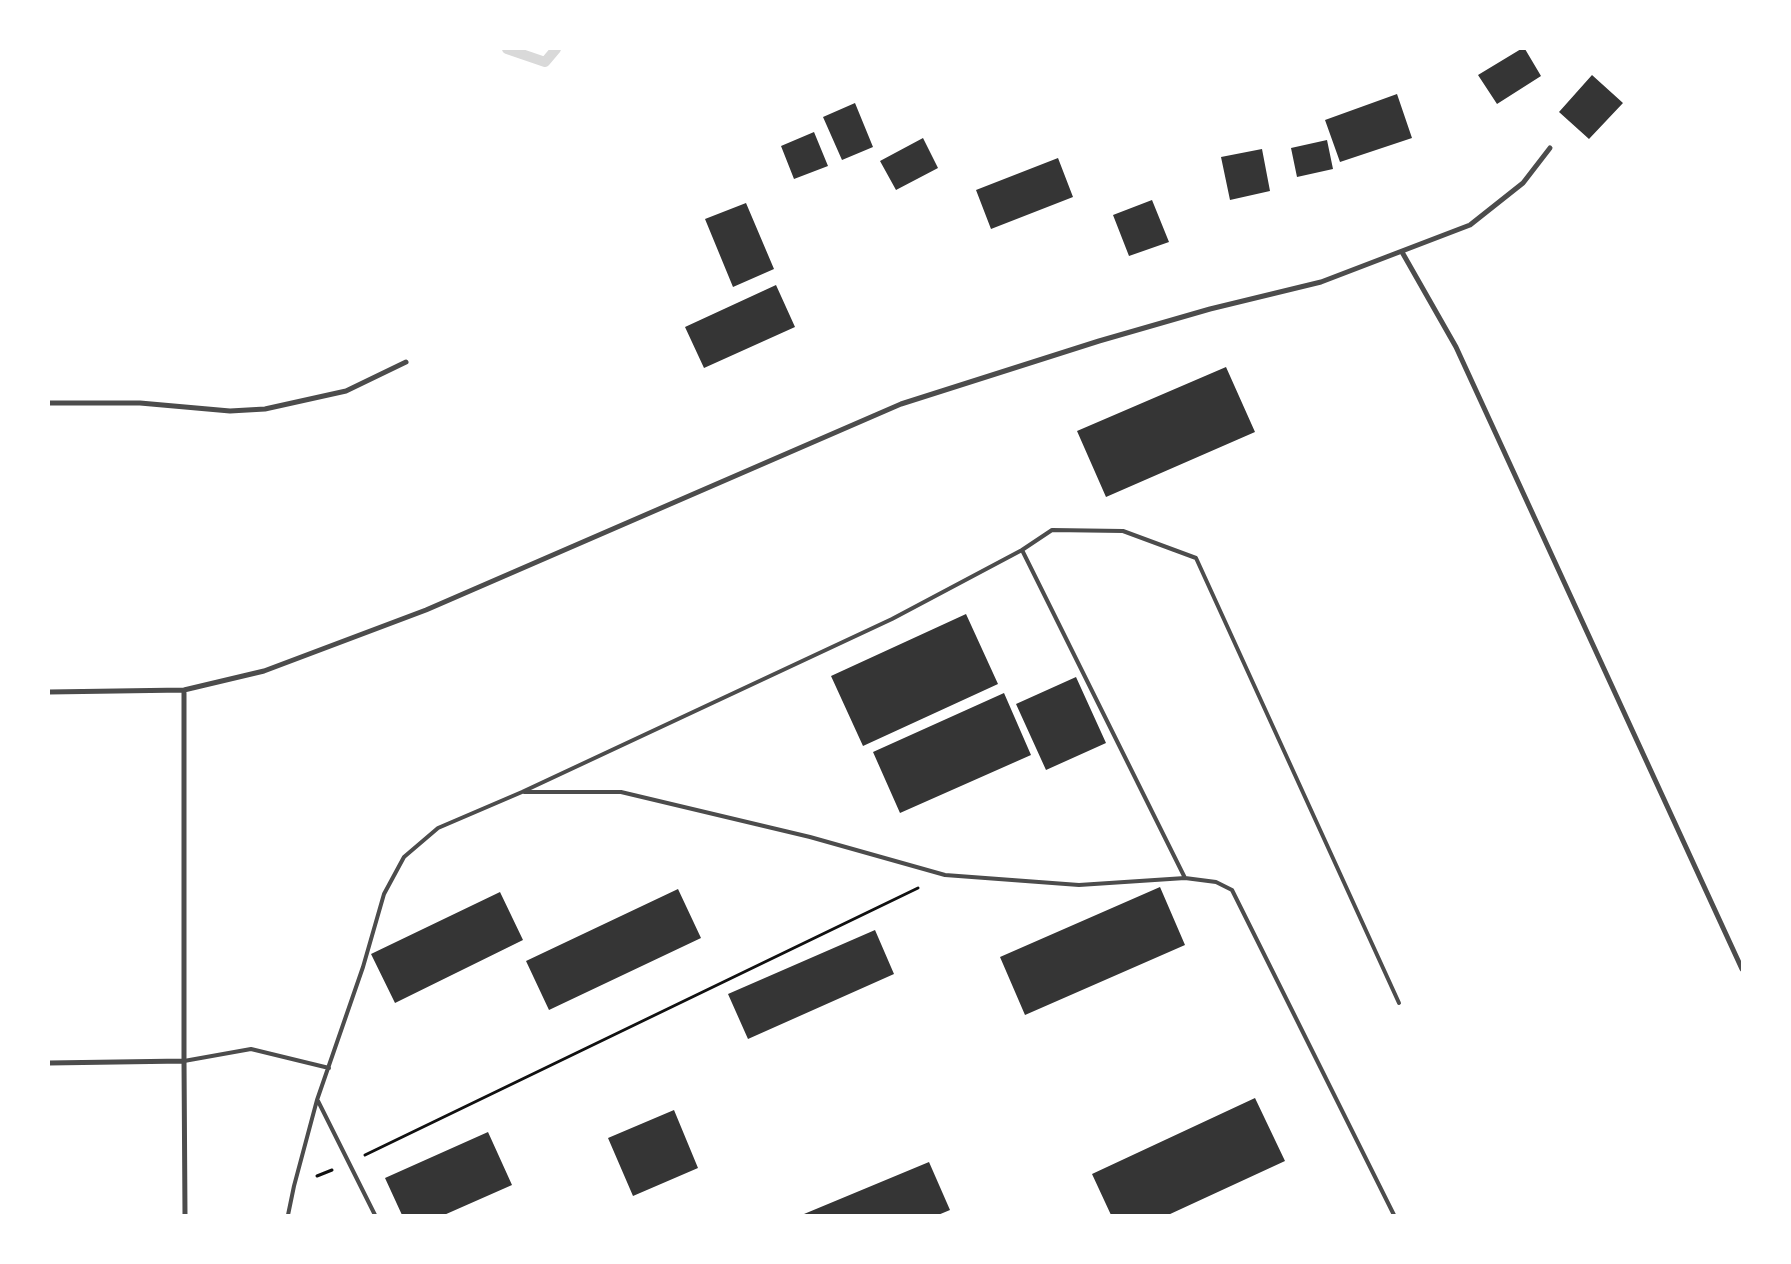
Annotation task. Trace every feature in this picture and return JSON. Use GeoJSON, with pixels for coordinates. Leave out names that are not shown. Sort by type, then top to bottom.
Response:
{"type":"FeatureCollection","features":[{"type":"Feature","properties":{"kind":"street"},"geometry":{"type":"LineString","coordinates":[[49,692],[184,690],[264,671],[426,610],[901,404],[1200,311],[1321,282],[1470,225],[1524,183],[1550,148]]}},
{"type":"Feature","properties":{"kind":"street"},"geometry":{"type":"LineString","coordinates":[[1402,252],[1456,347],[1742,969]]}},
{"type":"Feature","properties":{"kind":"street"},"geometry":{"type":"LineString","coordinates":[[49,403],[140,403],[230,411],[265,409],[346,391],[406,362]]}},
{"type":"Feature","properties":{"kind":"street"},"geometry":{"type":"LineString","coordinates":[[184,690],[185,1215]]}},
{"type":"Feature","properties":{"kind":"street"},"geometry":{"type":"LineString","coordinates":[[49,1063],[184,1061]]}},
{"type":"Feature","properties":{"kind":"lane"},"geometry":{"type":"LineString","coordinates":[[288,1215],[317,1100],[363,968],[384,894],[404,857],[438,828],[522,792],[892,619],[1022,550],[1052,530],[1123,531],[1196,558],[1399,1003]]}},
{"type":"Feature","properties":{"kind":"lane"},"geometry":{"type":"LineString","coordinates":[[1022,550],[1184,878]]}},
{"type":"Feature","properties":{"kind":"lane"},"geometry":{"type":"LineString","coordinates":[[522,792],[621,792],[810,837],[945,875],[1079,885],[1184,878],[1216,882],[1232,890],[1394,1215]]}},
{"type":"Feature","properties":{"kind":"lane"},"geometry":{"type":"LineString","coordinates":[[184,1061],[250,1048],[329,1068]]}},
{"type":"Feature","properties":{"kind":"lane"},"geometry":{"type":"LineString","coordinates":[[317,1100],[376,1215]]}},
{"type":"Feature","properties":{"kind":"path"},"geometry":{"type":"LineString","coordinates":[[294,1186],[350,1162],[945,875]]}},
{"type":"Feature","properties":{"kind":"building"},"geometry":{"type":"Polygon","coordinates":[[[1521,49],[1525,49],[1541,76],[1497,104],[1478,75],[1521,49]]]}},
{"type":"Feature","properties":{"kind":"building"},"geometry":{"type":"Polygon","coordinates":[[[1592,75],[1623,103],[1589,139],[1559,112],[1592,75]]]}},
{"type":"Feature","properties":{"kind":"building"},"geometry":{"type":"Polygon","coordinates":[[[1397,94],[1412,138],[1340,162],[1325,120],[1397,94]]]}},
{"type":"Feature","properties":{"kind":"building"},"geometry":{"type":"Polygon","coordinates":[[[855,103],[873,147],[842,160],[823,117],[855,103]]]}},
{"type":"Feature","properties":{"kind":"building"},"geometry":{"type":"Polygon","coordinates":[[[814,132],[828,166],[794,179],[781,146],[814,132]]]}},
{"type":"Feature","properties":{"kind":"building"},"geometry":{"type":"Polygon","coordinates":[[[923,138],[938,168],[896,190],[880,161],[923,138]]]}},
{"type":"Feature","properties":{"kind":"building"},"geometry":{"type":"Polygon","coordinates":[[[1327,140],[1333,169],[1297,177],[1291,148],[1327,140]]]}},
{"type":"Feature","properties":{"kind":"building"},"geometry":{"type":"Polygon","coordinates":[[[1262,149],[1270,191],[1230,200],[1221,157],[1262,149]]]}},
{"type":"Feature","properties":{"kind":"building"},"geometry":{"type":"Polygon","coordinates":[[[1058,158],[1073,197],[991,229],[976,190],[1058,158]]]}},
{"type":"Feature","properties":{"kind":"building"},"geometry":{"type":"Polygon","coordinates":[[[1152,200],[1169,242],[1129,256],[1113,215],[1152,200]]]}},
{"type":"Feature","properties":{"kind":"building"},"geometry":{"type":"Polygon","coordinates":[[[746,203],[774,269],[733,287],[705,219],[746,203]]]}},
{"type":"Feature","properties":{"kind":"building"},"geometry":{"type":"Polygon","coordinates":[[[776,285],[795,327],[704,368],[685,327],[776,285]]]}},
{"type":"Feature","properties":{"kind":"building"},"geometry":{"type":"Polygon","coordinates":[[[1226,367],[1255,432],[1106,497],[1077,431],[1226,367]]]}},
{"type":"Feature","properties":{"kind":"building"},"geometry":{"type":"Polygon","coordinates":[[[966,614],[998,684],[863,746],[831,676],[966,614]]]}},
{"type":"Feature","properties":{"kind":"building"},"geometry":{"type":"Polygon","coordinates":[[[1076,677],[1106,743],[1046,770],[1016,704],[1076,677]]]}},
{"type":"Feature","properties":{"kind":"building"},"geometry":{"type":"Polygon","coordinates":[[[1004,693],[1031,755],[900,813],[873,752],[1004,693]]]}},
{"type":"Feature","properties":{"kind":"building"},"geometry":{"type":"Polygon","coordinates":[[[1160,887],[1185,945],[1025,1015],[1000,957],[1160,887]]]}},
{"type":"Feature","properties":{"kind":"building"},"geometry":{"type":"Polygon","coordinates":[[[678,889],[701,938],[549,1010],[526,961],[678,889]]]}},
{"type":"Feature","properties":{"kind":"building"},"geometry":{"type":"Polygon","coordinates":[[[500,892],[523,940],[395,1003],[371,954],[500,892]]]}},
{"type":"Feature","properties":{"kind":"building"},"geometry":{"type":"Polygon","coordinates":[[[875,930],[894,974],[748,1039],[728,994],[875,930]]]}},
{"type":"Feature","properties":{"kind":"building"},"geometry":{"type":"Polygon","coordinates":[[[1255,1098],[1285,1161],[1168,1215],[1111,1215],[1092,1174],[1255,1098]]]}},
{"type":"Feature","properties":{"kind":"building"},"geometry":{"type":"Polygon","coordinates":[[[674,1110],[698,1168],[633,1196],[608,1138],[674,1110]]]}},
{"type":"Feature","properties":{"kind":"building"},"geometry":{"type":"Polygon","coordinates":[[[488,1132],[512,1185],[444,1215],[402,1215],[385,1178],[488,1132]]]}},
{"type":"Feature","properties":{"kind":"building"},"geometry":{"type":"Polygon","coordinates":[[[929,1162],[950,1210],[938,1215],[804,1214],[929,1162]]]}},
{"type":"Feature","properties":{"kind":"waterway"},"geometry":{"type":"LineString","coordinates":[[507,49],[545,62],[556,49]]}}]}
